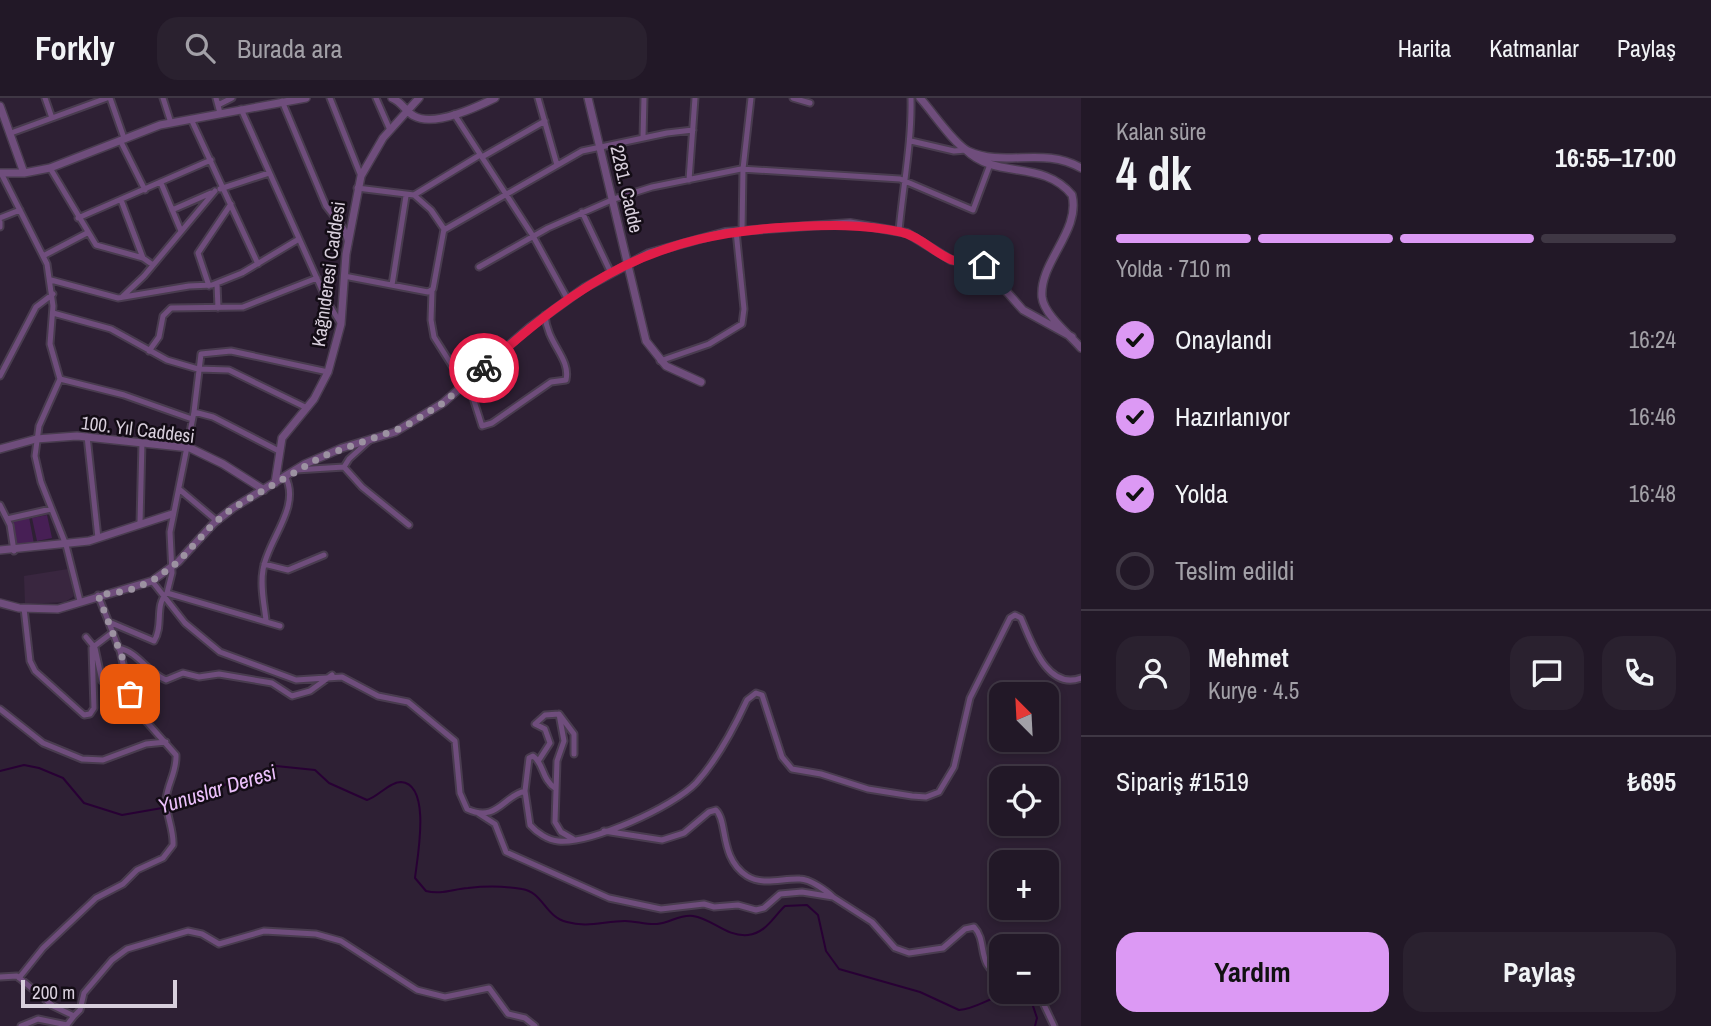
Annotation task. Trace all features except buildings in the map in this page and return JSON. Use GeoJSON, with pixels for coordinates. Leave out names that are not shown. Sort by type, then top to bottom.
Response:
{"type":"FeatureCollection","features":[{"type":"Feature","properties":{"kind":"street"},"geometry":{"type":"LineString","coordinates":[[45,98],[52,118]]}},
{"type":"Feature","properties":{"kind":"street"},"geometry":{"type":"LineString","coordinates":[[11,133],[108,98],[122,139],[145,190]]}},
{"type":"Feature","properties":{"kind":"street"},"geometry":{"type":"LineString","coordinates":[[163,98],[171,123]]}},
{"type":"Feature","properties":{"kind":"street"},"geometry":{"type":"LineString","coordinates":[[80,601],[66,545],[36,463],[36,439],[60,379],[50,344],[53,313],[51,280],[43,256],[0,173],[24,173],[50,168],[122,139],[191,119],[232,98]]}},
{"type":"Feature","properties":{"kind":"street"},"geometry":{"type":"LineString","coordinates":[[218,105],[241,109],[306,98]]}},
{"type":"Feature","properties":{"kind":"street"},"geometry":{"type":"LineString","coordinates":[[330,98],[361,176]]}},
{"type":"Feature","properties":{"kind":"street"},"geometry":{"type":"LineString","coordinates":[[376,98],[390,130]]}},
{"type":"Feature","properties":{"kind":"street"},"geometry":{"type":"LineString","coordinates":[[393,98],[401,98]]}},
{"type":"Feature","properties":{"kind":"street"},"geometry":{"type":"LineString","coordinates":[[393,98],[419,118],[454,114],[495,98]]}},
{"type":"Feature","properties":{"kind":"street","name":"Kağnıderesi Caddesi"},"geometry":{"type":"LineString","coordinates":[[275,483],[279,451],[286,433],[307,408],[328,372],[341,324],[348,244],[361,176],[390,130],[419,98]]}},
{"type":"Feature","properties":{"kind":"street"},"geometry":{"type":"LineString","coordinates":[[538,98],[557,165]]}},
{"type":"Feature","properties":{"kind":"street","name":"2281. Cadde"},"geometry":{"type":"LineString","coordinates":[[588,98],[646,341],[660,362]]}},
{"type":"Feature","properties":{"kind":"street"},"geometry":{"type":"LineString","coordinates":[[643,137],[645,98]]}},
{"type":"Feature","properties":{"kind":"street"},"geometry":{"type":"LineString","coordinates":[[689,180],[695,98]]}},
{"type":"Feature","properties":{"kind":"street"},"geometry":{"type":"LineString","coordinates":[[660,362],[709,344],[742,324],[744,309],[739,230],[751,98]]}},
{"type":"Feature","properties":{"kind":"street"},"geometry":{"type":"LineString","coordinates":[[793,98],[810,103]]}},
{"type":"Feature","properties":{"kind":"street"},"geometry":{"type":"LineString","coordinates":[[899,231],[911,141],[911,98]]}},
{"type":"Feature","properties":{"kind":"street"},"geometry":{"type":"LineString","coordinates":[[920,98],[966,150],[989,167],[1038,173],[1065,188],[1076,202],[1079,213],[1076,229],[1045,281],[1042,297],[1047,308],[1081,348]]}},
{"type":"Feature","properties":{"kind":"street"},"geometry":{"type":"LineString","coordinates":[[282,101],[326,206],[344,229],[348,244]]}},
{"type":"Feature","properties":{"kind":"street"},"geometry":{"type":"LineString","coordinates":[[0,106],[24,173]]}},
{"type":"Feature","properties":{"kind":"street"},"geometry":{"type":"LineString","coordinates":[[241,109],[317,278],[341,324]]}},
{"type":"Feature","properties":{"kind":"street"},"geometry":{"type":"LineString","coordinates":[[454,114],[533,236],[567,298]]}},
{"type":"Feature","properties":{"kind":"street"},"geometry":{"type":"LineString","coordinates":[[191,119],[258,264]]}},
{"type":"Feature","properties":{"kind":"street"},"geometry":{"type":"LineString","coordinates":[[357,188],[406,197],[414,195],[545,121]]}},
{"type":"Feature","properties":{"kind":"street"},"geometry":{"type":"LineString","coordinates":[[444,230],[582,151],[643,137],[693,130]]}},
{"type":"Feature","properties":{"kind":"street"},"geometry":{"type":"LineString","coordinates":[[911,141],[954,151],[966,150],[1001,157],[1055,156],[1081,168]]}},
{"type":"Feature","properties":{"kind":"street"},"geometry":{"type":"LineString","coordinates":[[78,218],[211,160]]}},
{"type":"Feature","properties":{"kind":"street"},"geometry":{"type":"LineString","coordinates":[[479,267],[533,236],[614,199],[743,169],[904,180],[974,210],[989,167]]}},
{"type":"Feature","properties":{"kind":"street"},"geometry":{"type":"LineString","coordinates":[[50,168],[87,233],[99,248],[143,258],[153,265]]}},
{"type":"Feature","properties":{"kind":"street"},"geometry":{"type":"LineString","coordinates":[[172,210],[215,191],[269,173]]}},
{"type":"Feature","properties":{"kind":"street"},"geometry":{"type":"LineString","coordinates":[[161,183],[181,231]]}},
{"type":"Feature","properties":{"kind":"street"},"geometry":{"type":"LineString","coordinates":[[121,298],[153,265],[215,191]]}},
{"type":"Feature","properties":{"kind":"street"},"geometry":{"type":"LineString","coordinates":[[414,195],[431,210],[444,230],[436,285],[432,291],[431,324],[434,337],[453,367],[468,382],[479,420],[484,426],[551,382],[566,380],[565,361],[548,335],[545,315]]}},
{"type":"Feature","properties":{"kind":"street"},"geometry":{"type":"LineString","coordinates":[[392,285],[406,197]]}},
{"type":"Feature","properties":{"kind":"street"},"geometry":{"type":"LineString","coordinates":[[121,200],[143,258]]}},
{"type":"Feature","properties":{"kind":"street"},"geometry":{"type":"LineString","coordinates":[[209,286],[198,253],[231,204]]}},
{"type":"Feature","properties":{"kind":"street"},"geometry":{"type":"LineString","coordinates":[[0,222],[20,211]]}},
{"type":"Feature","properties":{"kind":"street"},"geometry":{"type":"LineString","coordinates":[[582,212],[611,273]]}},
{"type":"Feature","properties":{"kind":"street"},"geometry":{"type":"LineString","coordinates":[[0,603],[24,608],[58,609],[98,595],[127,591],[152,581],[172,568],[216,521],[296,470],[333,451],[404,427],[468,382],[567,298],[628,263],[659,249],[739,230],[850,223],[899,231],[951,260],[984,265],[1023,310],[1072,337]]}},
{"type":"Feature","properties":{"kind":"street"},"geometry":{"type":"LineString","coordinates":[[43,256],[87,233]]}},
{"type":"Feature","properties":{"kind":"street"},"geometry":{"type":"LineString","coordinates":[[51,280],[121,298],[189,286],[209,286],[258,264],[299,239]]}},
{"type":"Feature","properties":{"kind":"street"},"geometry":{"type":"LineString","coordinates":[[344,276],[432,291]]}},
{"type":"Feature","properties":{"kind":"street"},"geometry":{"type":"LineString","coordinates":[[149,351],[159,337],[163,316],[171,308],[253,305],[317,278]]}},
{"type":"Feature","properties":{"kind":"street"},"geometry":{"type":"LineString","coordinates":[[217,284],[218,308]]}},
{"type":"Feature","properties":{"kind":"street"},"geometry":{"type":"LineString","coordinates":[[0,376],[36,307],[53,294]]}},
{"type":"Feature","properties":{"kind":"street"},"geometry":{"type":"LineString","coordinates":[[53,313],[111,328],[149,351],[198,369],[229,370],[307,408]]}},
{"type":"Feature","properties":{"kind":"street"},"geometry":{"type":"LineString","coordinates":[[109,622],[154,641],[172,568],[169,540],[172,514],[194,412],[201,354],[231,351],[328,372]]}},
{"type":"Feature","properties":{"kind":"street"},"geometry":{"type":"LineString","coordinates":[[660,362],[701,382]]}},
{"type":"Feature","properties":{"kind":"street"},"geometry":{"type":"LineString","coordinates":[[60,379],[148,402],[192,419]]}},
{"type":"Feature","properties":{"kind":"street"},"geometry":{"type":"LineString","coordinates":[[194,412],[213,417],[279,451]]}},
{"type":"Feature","properties":{"kind":"street"},"geometry":{"type":"LineString","coordinates":[[87,436],[98,538]]}},
{"type":"Feature","properties":{"kind":"street","name":"100. Yıl Caddesi"},"geometry":{"type":"LineString","coordinates":[[0,449],[36,439],[87,436],[187,448],[207,455],[264,490]]}},
{"type":"Feature","properties":{"kind":"street"},"geometry":{"type":"LineString","coordinates":[[344,467],[371,439]]}},
{"type":"Feature","properties":{"kind":"street"},"geometry":{"type":"LineString","coordinates":[[140,523],[142,442]]}},
{"type":"Feature","properties":{"kind":"street"},"geometry":{"type":"LineString","coordinates":[[296,470],[344,467]]}},
{"type":"Feature","properties":{"kind":"street"},"geometry":{"type":"LineString","coordinates":[[344,467],[362,487],[409,524]]}},
{"type":"Feature","properties":{"kind":"street"},"geometry":{"type":"LineString","coordinates":[[266,620],[262,585],[264,564],[286,513],[291,494],[285,477]]}},
{"type":"Feature","properties":{"kind":"street"},"geometry":{"type":"LineString","coordinates":[[179,489],[216,521]]}},
{"type":"Feature","properties":{"kind":"street"},"geometry":{"type":"LineString","coordinates":[[0,505],[7,519],[14,551]]}},
{"type":"Feature","properties":{"kind":"street"},"geometry":{"type":"LineString","coordinates":[[7,519],[51,509]]}},
{"type":"Feature","properties":{"kind":"street"},"geometry":{"type":"LineString","coordinates":[[0,551],[66,545],[98,538],[172,514]]}},
{"type":"Feature","properties":{"kind":"street"},"geometry":{"type":"LineString","coordinates":[[264,564],[288,570],[324,555]]}},
{"type":"Feature","properties":{"kind":"street"},"geometry":{"type":"LineString","coordinates":[[152,581],[166,593],[185,623],[223,653],[296,680],[332,675],[342,677],[378,695],[405,701],[451,736],[455,743],[462,800],[467,809],[494,822]]}},
{"type":"Feature","properties":{"kind":"street"},"geometry":{"type":"LineString","coordinates":[[166,593],[280,626]]}},
{"type":"Feature","properties":{"kind":"street"},"geometry":{"type":"LineString","coordinates":[[19,978],[43,948],[96,898],[123,884],[137,870],[166,856],[173,840],[166,818],[176,761],[175,752],[145,720],[130,694],[113,632],[98,595]]}},
{"type":"Feature","properties":{"kind":"street"},"geometry":{"type":"LineString","coordinates":[[24,608],[29,654],[35,671],[84,715],[90,714],[94,708],[94,645]]}},
{"type":"Feature","properties":{"kind":"street"},"geometry":{"type":"LineString","coordinates":[[556,789],[544,778],[539,760],[533,755],[529,758],[524,791],[527,815],[534,829],[555,840],[573,839],[637,821],[694,785],[715,758],[747,700],[755,693],[762,695],[782,757],[792,769],[821,774],[868,789],[922,797],[939,792],[951,775],[967,706],[1010,618],[1015,615],[1021,618],[1035,649],[1052,673],[1066,680],[1081,678]]}},
{"type":"Feature","properties":{"kind":"street"},"geometry":{"type":"LineString","coordinates":[[94,645],[113,632]]}},
{"type":"Feature","properties":{"kind":"street"},"geometry":{"type":"LineString","coordinates":[[86,637],[94,645],[102,681]]}},
{"type":"Feature","properties":{"kind":"street"},"geometry":{"type":"LineString","coordinates":[[118,648],[133,653],[149,670],[166,680],[183,673],[199,677],[219,674],[272,683],[292,696],[315,689],[332,675]]}},
{"type":"Feature","properties":{"kind":"street"},"geometry":{"type":"LineString","coordinates":[[0,709],[43,743],[82,759],[103,760],[146,744],[166,742]]}},
{"type":"Feature","properties":{"kind":"street"},"geometry":{"type":"LineString","coordinates":[[539,760],[550,743],[545,729],[537,727],[536,722],[548,714],[559,714]]}},
{"type":"Feature","properties":{"kind":"street"},"geometry":{"type":"LineString","coordinates":[[559,714],[564,737],[557,761],[556,824],[573,839]]}},
{"type":"Feature","properties":{"kind":"street"},"geometry":{"type":"LineString","coordinates":[[559,714],[574,734],[574,754]]}},
{"type":"Feature","properties":{"kind":"street"},"geometry":{"type":"LineString","coordinates":[[478,813],[495,810],[524,791]]}},
{"type":"Feature","properties":{"kind":"street"},"geometry":{"type":"LineString","coordinates":[[495,810],[494,822],[506,852],[609,898],[661,909],[704,904],[759,910],[780,894],[802,892],[833,897]]}},
{"type":"Feature","properties":{"kind":"street"},"geometry":{"type":"LineString","coordinates":[[603,831],[645,840],[662,840],[684,832],[709,811],[716,810],[721,817],[726,846],[747,876],[765,881],[802,879],[872,922],[895,948],[909,953],[943,948],[961,931],[972,926],[978,931],[989,966]]}},
{"type":"Feature","properties":{"kind":"street"},"geometry":{"type":"LineString","coordinates":[[20,1026],[38,1019],[67,1025],[80,1010],[84,993],[112,960],[127,949],[188,932],[202,934],[219,944],[264,931],[279,930],[341,941],[383,965],[401,983],[434,995],[445,997],[489,988],[508,1014],[525,1018],[535,1026]]}},
{"type":"Feature","properties":{"kind":"street"},"geometry":{"type":"LineString","coordinates":[[0,977],[12,974],[53,1006],[74,1016]]}},
{"type":"Feature","properties":{"kind":"street"},"geometry":{"type":"LineString","coordinates":[[1044,1004],[1054,1026]]}},
{"type":"Feature","properties":{"kind":"shaded area"},"geometry":{"type":"Polygon","coordinates":[[[47,515],[52,538],[37,541],[32,518],[47,515]]]}},
{"type":"Feature","properties":{"kind":"shaded area"},"geometry":{"type":"Polygon","coordinates":[[[29,517],[34,544],[16,547],[12,521],[29,517]]]}},
{"type":"Feature","properties":{"kind":"shaded area"},"geometry":{"type":"Polygon","coordinates":[[[68,569],[74,596],[65,602],[25,604],[24,576],[68,569]]]}},
{"type":"Feature","properties":{"kind":"waterway","name":"Yunuslar Deresi"},"geometry":{"type":"LineString","coordinates":[[0,771],[24,765],[39,768],[63,778],[84,803],[122,815],[162,808],[276,766],[315,770],[329,783],[367,800],[392,784],[401,782],[411,786],[417,795],[420,808],[420,840],[415,878],[426,891],[515,888],[529,891],[554,915],[574,924],[625,921],[657,924],[693,916],[740,935],[760,931],[785,906],[807,905],[818,915],[826,951],[839,969],[920,992],[959,1010],[1013,994],[1032,1003],[1037,1018],[1035,1026]]}},
{"type":"Feature","properties":{"kind":"way so far"},"geometry":{"type":"LineString","coordinates":[[130,694],[122,657],[98,595],[127,591],[152,581],[172,568],[214,523],[233,508],[304,464],[404,427],[443,403],[484,368]]}},
{"type":"Feature","properties":{"kind":"route"},"geometry":{"type":"LineString","coordinates":[[484,368],[567,298],[639,257],[725,232],[858,224],[907,233],[951,260],[984,265]]}}]}
